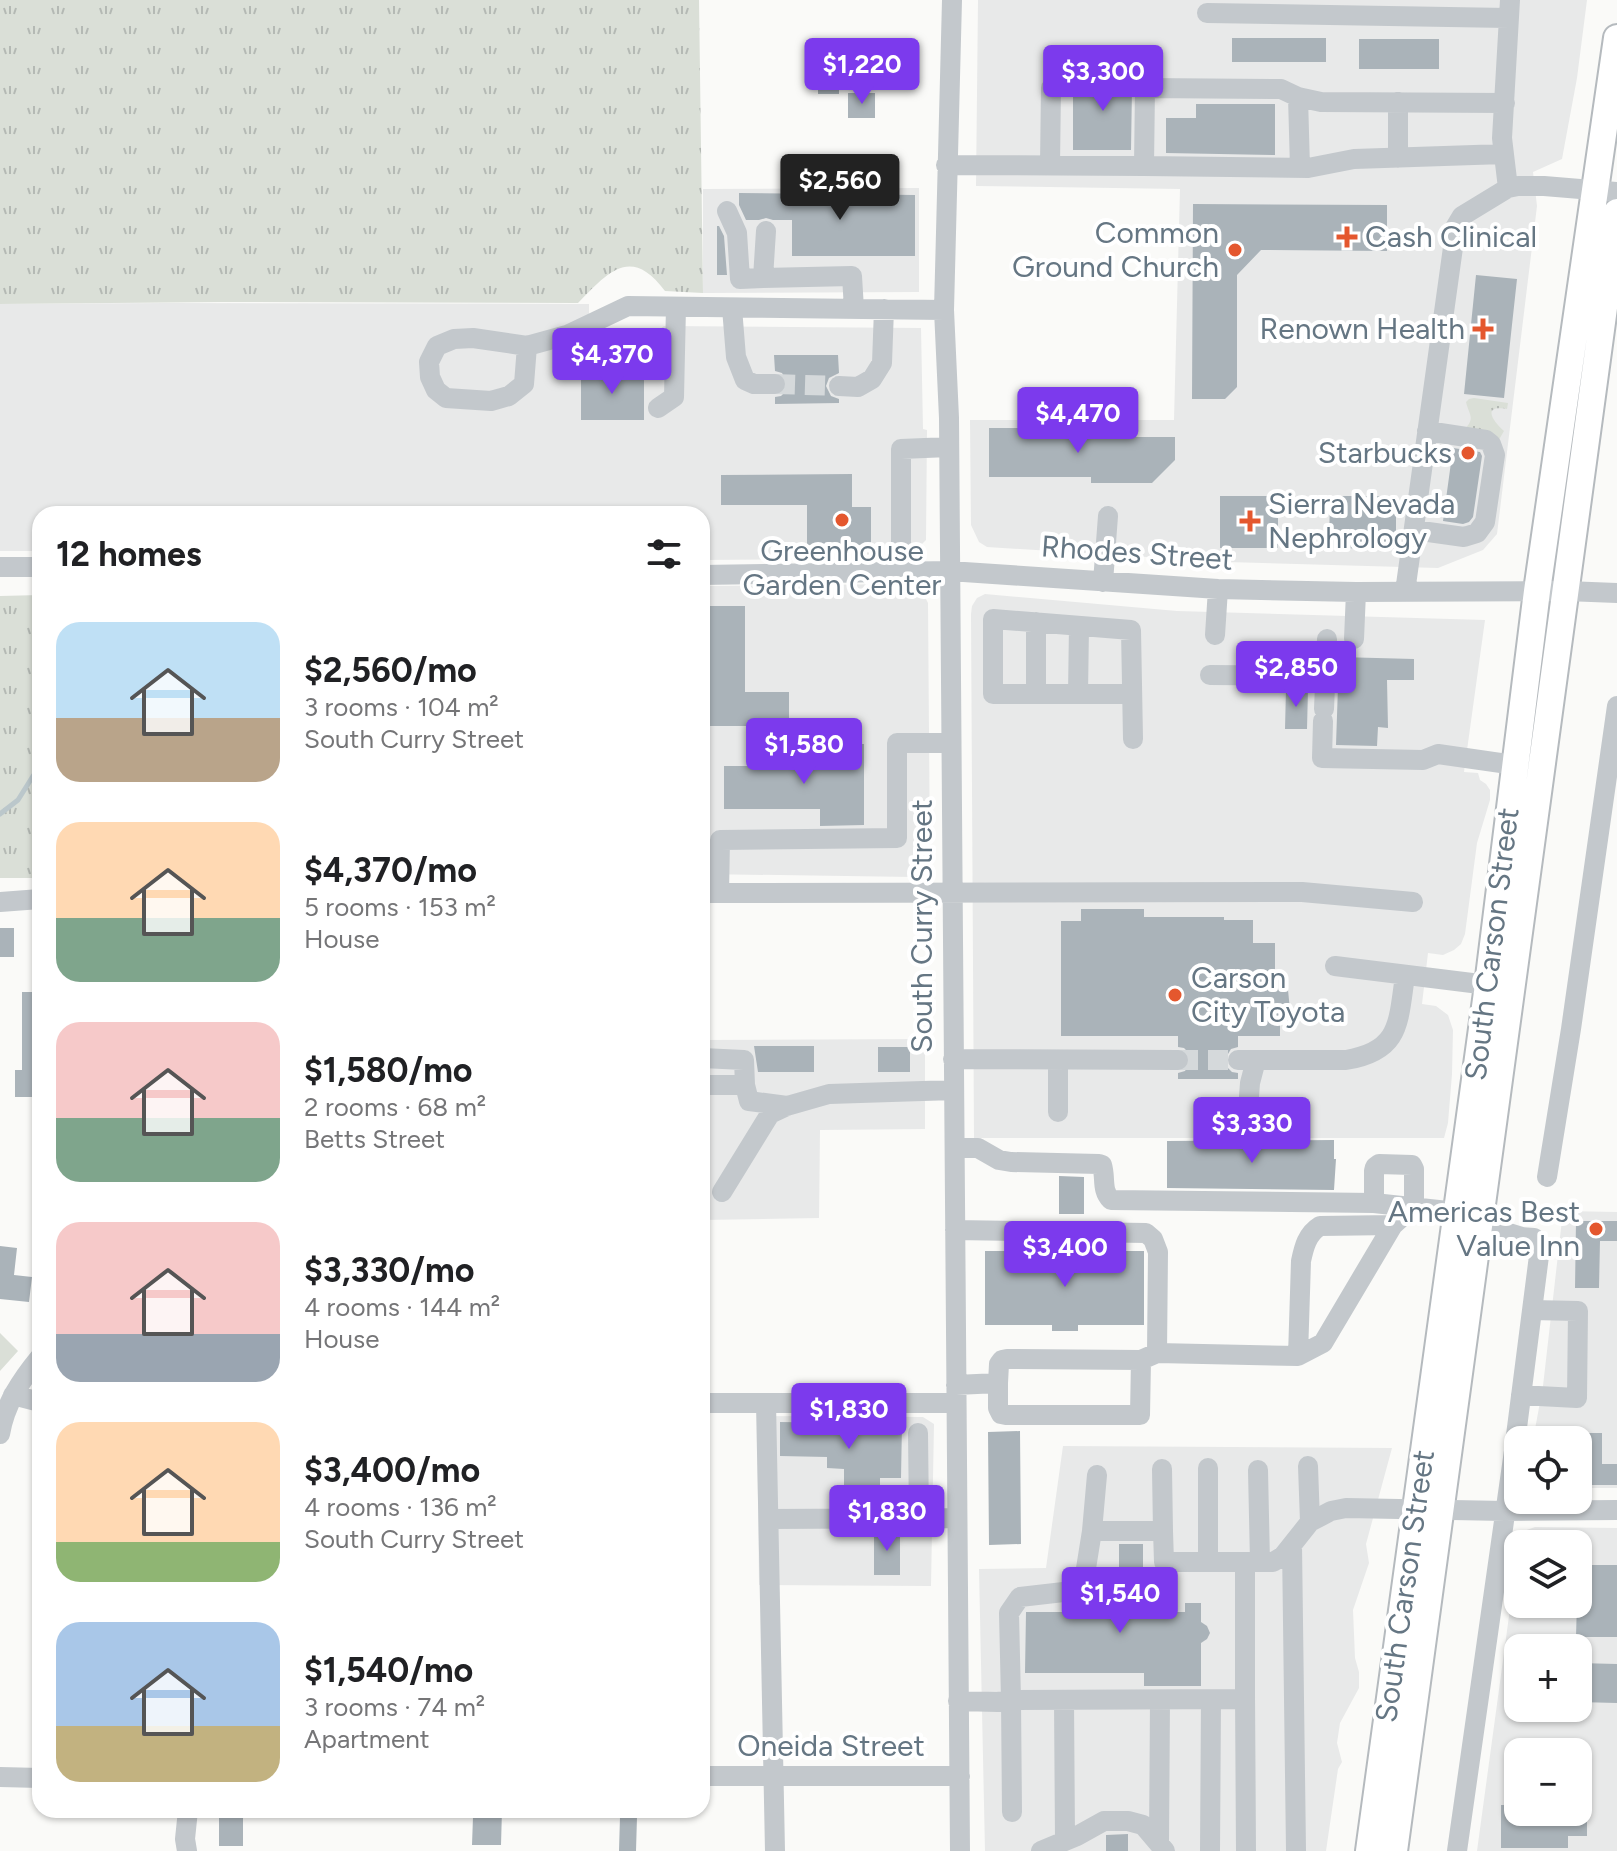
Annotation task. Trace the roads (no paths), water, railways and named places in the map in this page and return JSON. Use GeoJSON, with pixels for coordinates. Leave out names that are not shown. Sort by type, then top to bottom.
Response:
{"type":"FeatureCollection","features":[{"type":"Feature","properties":{"kind":"main road","name":"South Carson Street"},"geometry":{"type":"LineString","coordinates":[[1369,1851],[1428,1509],[1468,1218],[1528,767],[1537,591],[1607,191],[1617,38]]}},
{"type":"Feature","properties":{"kind":"main road","name":"South Carson Street"},"geometry":{"type":"LineString","coordinates":[[1468,1218],[1488,985],[1507,839],[1528,767],[1566,591],[1617,212]]}},
{"type":"Feature","properties":{"kind":"main road","name":"South Carson Street"},"geometry":{"type":"LineString","coordinates":[[1394,1851],[1428,1509]]}},
{"type":"Feature","properties":{"kind":"street","name":"South Curry Street"},"geometry":{"type":"LineString","coordinates":[[952,0],[944,310],[949,447],[960,1851]]}},
{"type":"Feature","properties":{"kind":"street"},"geometry":{"type":"LineString","coordinates":[[1207,13],[1509,9],[1502,138],[1508,188]]}},
{"type":"Feature","properties":{"kind":"street"},"geometry":{"type":"LineString","coordinates":[[1050,165],[1051,88]]}},
{"type":"Feature","properties":{"kind":"street"},"geometry":{"type":"LineString","coordinates":[[1144,166],[1145,88],[1281,89],[1321,102],[1505,103]]}},
{"type":"Feature","properties":{"kind":"street"},"geometry":{"type":"LineString","coordinates":[[1298,97],[1300,168]]}},
{"type":"Feature","properties":{"kind":"street"},"geometry":{"type":"LineString","coordinates":[[1398,102],[1398,158]]}},
{"type":"Feature","properties":{"kind":"street"},"geometry":{"type":"LineString","coordinates":[[946,165],[1300,168],[1354,159],[1504,154]]}},
{"type":"Feature","properties":{"kind":"street"},"geometry":{"type":"LineString","coordinates":[[1405,592],[1456,226],[1462,216],[1508,188],[1544,186],[1607,191]]}},
{"type":"Feature","properties":{"kind":"street"},"geometry":{"type":"LineString","coordinates":[[727,211],[737,233],[740,279],[852,276],[854,309]]}},
{"type":"Feature","properties":{"kind":"street"},"geometry":{"type":"LineString","coordinates":[[763,278],[766,231]]}},
{"type":"Feature","properties":{"kind":"street"},"geometry":{"type":"LineString","coordinates":[[527,346],[524,384],[509,396],[491,401],[446,398],[436,390],[430,377],[432,352],[437,346],[454,339],[473,338],[527,346],[567,335],[628,306],[944,310]]}},
{"type":"Feature","properties":{"kind":"street"},"geometry":{"type":"LineString","coordinates":[[658,408],[674,397],[676,307]]}},
{"type":"Feature","properties":{"kind":"street"},"geometry":{"type":"LineString","coordinates":[[732,308],[736,357],[745,380],[754,384],[775,384]]}},
{"type":"Feature","properties":{"kind":"street"},"geometry":{"type":"LineString","coordinates":[[839,386],[858,387],[872,379],[882,363],[884,309]]}},
{"type":"Feature","properties":{"kind":"street"},"geometry":{"type":"LineString","coordinates":[[1414,530],[1464,537],[1477,533],[1485,522],[1495,455],[1486,440],[1427,431]]}},
{"type":"Feature","properties":{"kind":"street"},"geometry":{"type":"LineString","coordinates":[[901,571],[901,449],[949,447]]}},
{"type":"Feature","properties":{"kind":"street"},"geometry":{"type":"LineString","coordinates":[[1103,582],[1108,516]]}},
{"type":"Feature","properties":{"kind":"street"},"geometry":{"type":"LineString","coordinates":[[0,567],[32,567]]}},
{"type":"Feature","properties":{"kind":"street","name":"Rhodes Street"},"geometry":{"type":"LineString","coordinates":[[710,575],[949,571],[1218,589],[1617,593]]}},
{"type":"Feature","properties":{"kind":"street"},"geometry":{"type":"LineString","coordinates":[[1215,635],[1218,589]]}},
{"type":"Feature","properties":{"kind":"street"},"geometry":{"type":"LineString","coordinates":[[1354,639],[1356,592]]}},
{"type":"Feature","properties":{"kind":"street"},"geometry":{"type":"LineString","coordinates":[[1132,694],[993,694],[993,619],[1131,630],[1133,739]]}},
{"type":"Feature","properties":{"kind":"street"},"geometry":{"type":"LineString","coordinates":[[1036,622],[1036,694]]}},
{"type":"Feature","properties":{"kind":"street"},"geometry":{"type":"LineString","coordinates":[[1078,694],[1079,626]]}},
{"type":"Feature","properties":{"kind":"street"},"geometry":{"type":"LineString","coordinates":[[1327,639],[1322,758],[1423,760],[1438,754],[1528,767]]}},
{"type":"Feature","properties":{"kind":"street"},"geometry":{"type":"LineString","coordinates":[[1210,675],[1325,676]]}},
{"type":"Feature","properties":{"kind":"street"},"geometry":{"type":"LineString","coordinates":[[1547,1177],[1617,706]]}},
{"type":"Feature","properties":{"kind":"street"},"geometry":{"type":"LineString","coordinates":[[951,743],[897,743],[897,838],[720,840],[710,893],[1302,892],[1413,902]]}},
{"type":"Feature","properties":{"kind":"street"},"geometry":{"type":"LineString","coordinates":[[0,902],[32,900]]}},
{"type":"Feature","properties":{"kind":"street"},"geometry":{"type":"LineString","coordinates":[[1335,966],[1488,985]]}},
{"type":"Feature","properties":{"kind":"street"},"geometry":{"type":"LineString","coordinates":[[1248,1110],[1250,1083],[1247,1060],[1346,1060],[1362,1057],[1389,1041],[1395,1030],[1405,976]]}},
{"type":"Feature","properties":{"kind":"street"},"geometry":{"type":"LineString","coordinates":[[710,1058],[744,1060],[749,1101],[787,1106]]}},
{"type":"Feature","properties":{"kind":"street"},"geometry":{"type":"LineString","coordinates":[[953,1059],[1178,1060]]}},
{"type":"Feature","properties":{"kind":"street"},"geometry":{"type":"LineString","coordinates":[[1058,1060],[1058,1112]]}},
{"type":"Feature","properties":{"kind":"street"},"geometry":{"type":"LineString","coordinates":[[710,1085],[745,1085]]}},
{"type":"Feature","properties":{"kind":"street"},"geometry":{"type":"LineString","coordinates":[[722,1192],[770,1114],[787,1106],[829,1094],[954,1090]]}},
{"type":"Feature","properties":{"kind":"street"},"geometry":{"type":"LineString","coordinates":[[955,1148],[978,1148],[999,1160],[1011,1162],[1099,1164],[1104,1170],[1104,1191],[1111,1200],[1414,1206],[1534,1238],[1540,1248],[1517,1426]]}},
{"type":"Feature","properties":{"kind":"street"},"geometry":{"type":"LineString","coordinates":[[955,1230],[1146,1233],[1153,1239],[1158,1252],[1149,1356],[1140,1415],[1001,1414],[998,1408],[999,1364],[1007,1359],[1149,1356],[1298,1356],[1323,1343],[1393,1225],[1414,1206],[1412,1165],[1379,1164],[1375,1167],[1374,1203]]}},
{"type":"Feature","properties":{"kind":"street"},"geometry":{"type":"LineString","coordinates":[[1298,1356],[1301,1261],[1304,1247],[1313,1231],[1320,1226],[1393,1225]]}},
{"type":"Feature","properties":{"kind":"street"},"geometry":{"type":"LineString","coordinates":[[1521,1395],[1577,1398],[1578,1311],[1532,1310]]}},
{"type":"Feature","properties":{"kind":"street"},"geometry":{"type":"LineString","coordinates":[[0,1434],[13,1395],[32,1366]]}},
{"type":"Feature","properties":{"kind":"street"},"geometry":{"type":"LineString","coordinates":[[710,1403],[956,1394],[998,1383]]}},
{"type":"Feature","properties":{"kind":"street"},"geometry":{"type":"LineString","coordinates":[[13,1395],[32,1400]]}},
{"type":"Feature","properties":{"kind":"street"},"geometry":{"type":"LineString","coordinates":[[766,1403],[775,1851]]}},
{"type":"Feature","properties":{"kind":"street"},"geometry":{"type":"LineString","coordinates":[[918,1433],[919,1518]]}},
{"type":"Feature","properties":{"kind":"street"},"geometry":{"type":"LineString","coordinates":[[1308,1466],[1310,1522]]}},
{"type":"Feature","properties":{"kind":"street"},"geometry":{"type":"LineString","coordinates":[[1208,1468],[1208,1562]]}},
{"type":"Feature","properties":{"kind":"street"},"geometry":{"type":"LineString","coordinates":[[1162,1469],[1164,1562],[1273,1562],[1283,1556],[1310,1522],[1331,1511],[1346,1508],[1504,1511]]}},
{"type":"Feature","properties":{"kind":"street"},"geometry":{"type":"LineString","coordinates":[[1246,1851],[1245,1694],[1258,1470]]}},
{"type":"Feature","properties":{"kind":"street"},"geometry":{"type":"LineString","coordinates":[[1012,1812],[1009,1613],[1020,1597],[1081,1590],[1083,1587],[1097,1475]]}},
{"type":"Feature","properties":{"kind":"street"},"geometry":{"type":"LineString","coordinates":[[1592,1510],[1617,1510]]}},
{"type":"Feature","properties":{"kind":"street"},"geometry":{"type":"LineString","coordinates":[[1457,1851],[1505,1514]]}},
{"type":"Feature","properties":{"kind":"street"},"geometry":{"type":"LineString","coordinates":[[769,1519],[957,1518]]}},
{"type":"Feature","properties":{"kind":"street"},"geometry":{"type":"LineString","coordinates":[[1092,1531],[1163,1531]]}},
{"type":"Feature","properties":{"kind":"street"},"geometry":{"type":"LineString","coordinates":[[1292,1545],[1296,1851]]}},
{"type":"Feature","properties":{"kind":"street"},"geometry":{"type":"LineString","coordinates":[[958,1701],[1211,1700],[1241,1699],[1245,1694]]}},
{"type":"Feature","properties":{"kind":"street"},"geometry":{"type":"LineString","coordinates":[[1064,1700],[1065,1840]]}},
{"type":"Feature","properties":{"kind":"street"},"geometry":{"type":"LineString","coordinates":[[1160,1700],[1162,1847]]}},
{"type":"Feature","properties":{"kind":"street"},"geometry":{"type":"LineString","coordinates":[[1210,1851],[1211,1700]]}},
{"type":"Feature","properties":{"kind":"street","name":"Oneida Street"},"geometry":{"type":"LineString","coordinates":[[710,1776],[960,1776]]}},
{"type":"Feature","properties":{"kind":"street"},"geometry":{"type":"LineString","coordinates":[[0,1777],[32,1778]]}},
{"type":"Feature","properties":{"kind":"street"},"geometry":{"type":"LineString","coordinates":[[187,1818],[187,1851]]}},
{"type":"Feature","properties":{"kind":"street"},"geometry":{"type":"LineString","coordinates":[[1041,1851],[1104,1821],[1128,1821],[1143,1825],[1162,1847]]}},
{"type":"Feature","properties":{"kind":"waterway"},"geometry":{"type":"LineString","coordinates":[[0,814],[18,800],[32,778]]}},
{"type":"Feature","properties":{"kind":"tunnel"},"geometry":{"type":"LineString","coordinates":[[775,384],[839,386]]}},
{"type":"Feature","properties":{"kind":"tunnel"},"geometry":{"type":"LineString","coordinates":[[1178,1060],[1238,1060]]}},
{"type":"Feature","properties":{"kind":"place","name":"Cash Clinical"},"geometry":{"type":"Point","coordinates":[1347,237]}},
{"type":"Feature","properties":{"kind":"place","name":"Common Ground Church"},"geometry":{"type":"Point","coordinates":[1235,250]}},
{"type":"Feature","properties":{"kind":"place","name":"Renown Health"},"geometry":{"type":"Point","coordinates":[1483,329]}},
{"type":"Feature","properties":{"kind":"place","name":"Starbucks"},"geometry":{"type":"Point","coordinates":[1468,453]}},
{"type":"Feature","properties":{"kind":"place","name":"Greenhouse Garden Center"},"geometry":{"type":"Point","coordinates":[842,520]}},
{"type":"Feature","properties":{"kind":"place","name":"Sierra Nevada Nephrology"},"geometry":{"type":"Point","coordinates":[1250,521]}},
{"type":"Feature","properties":{"kind":"place","name":"Carson City Toyota"},"geometry":{"type":"Point","coordinates":[1175,995]}},
{"type":"Feature","properties":{"kind":"place","name":"Americas Best Value Inn"},"geometry":{"type":"Point","coordinates":[1596,1229]}}]}
